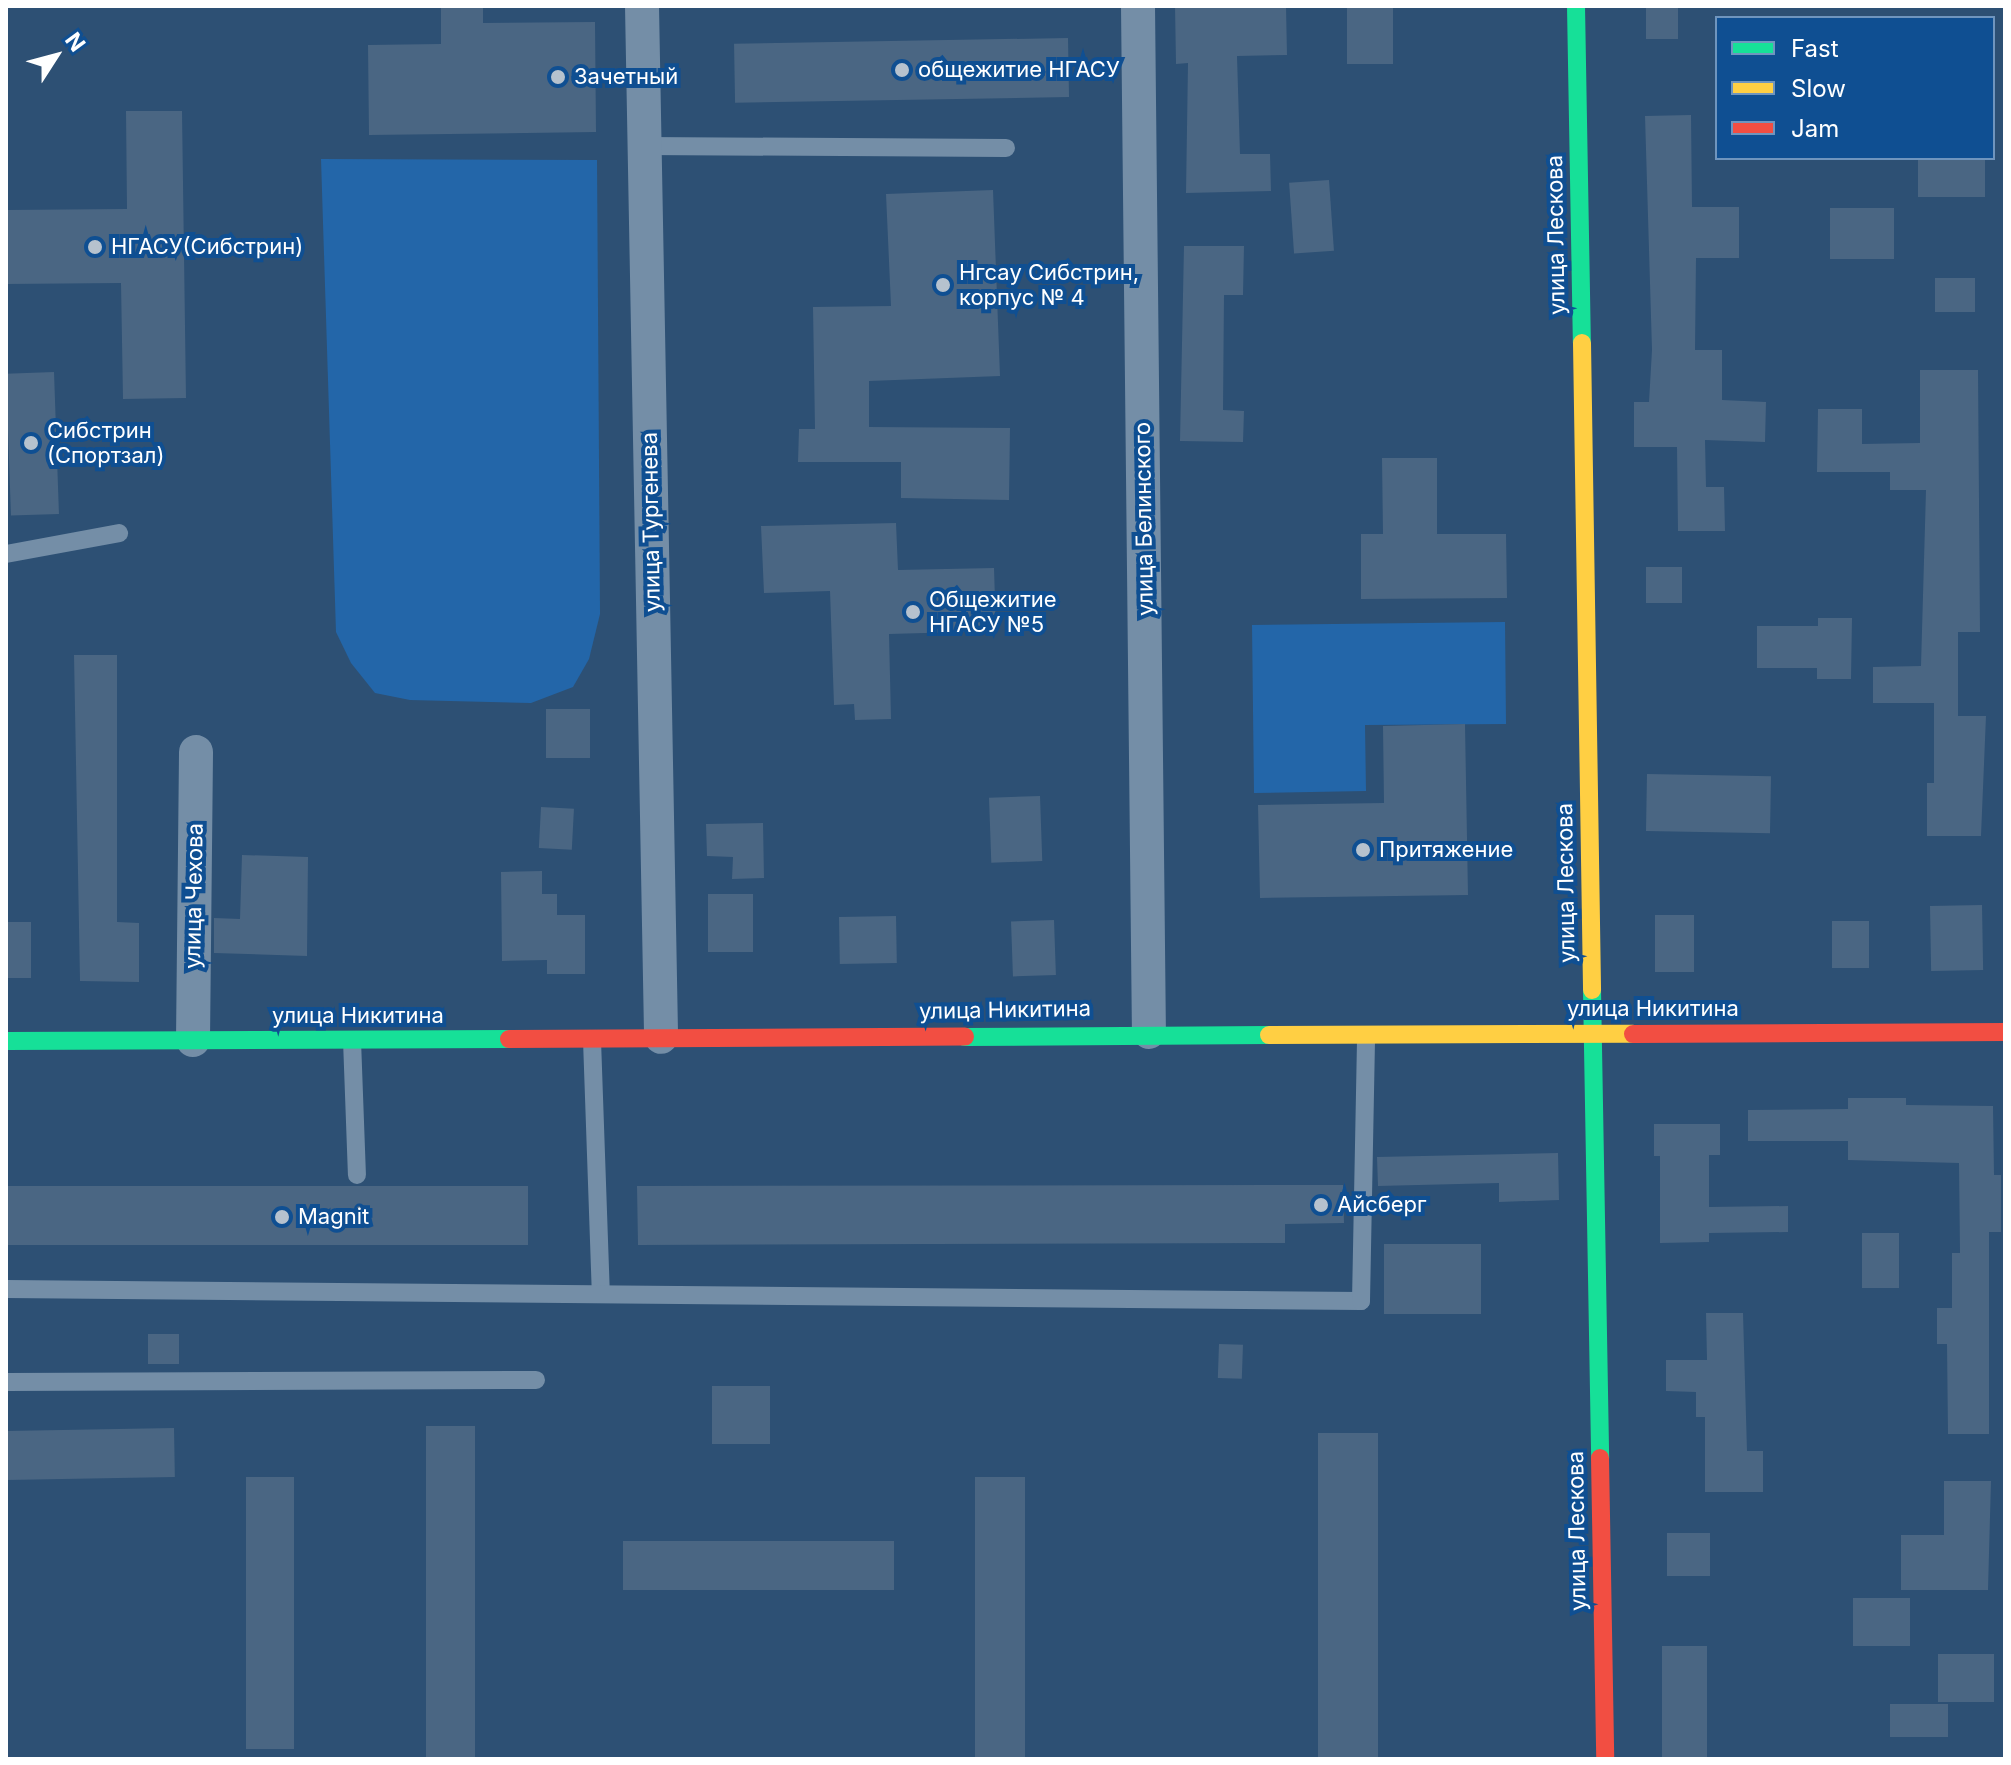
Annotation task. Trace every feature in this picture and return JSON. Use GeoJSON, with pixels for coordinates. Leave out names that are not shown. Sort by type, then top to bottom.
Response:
{"type":"FeatureCollection","features":[{"type":"Feature","properties":{"kind":"main road","name":"улица Лескова"},"geometry":{"type":"LineString","coordinates":[[1576,6],[1605,1759]]}},
{"type":"Feature","properties":{"kind":"main road","name":"улица Никитина"},"geometry":{"type":"LineString","coordinates":[[6,1041],[592,1040],[1149,1032],[1366,1036],[1592,1032],[2005,1032]]}},
{"type":"Feature","properties":{"kind":"street","name":"улица Тургенева"},"geometry":{"type":"LineString","coordinates":[[642,6],[661,1037]]}},
{"type":"Feature","properties":{"kind":"street","name":"улица Белинского"},"geometry":{"type":"LineString","coordinates":[[1138,6],[1149,1032]]}},
{"type":"Feature","properties":{"kind":"street","name":"улица Чехова"},"geometry":{"type":"LineString","coordinates":[[193,1040],[196,752]]}},
{"type":"Feature","properties":{"kind":"lane"},"geometry":{"type":"LineString","coordinates":[[644,146],[1006,148]]}},
{"type":"Feature","properties":{"kind":"lane"},"geometry":{"type":"LineString","coordinates":[[6,554],[119,533]]}},
{"type":"Feature","properties":{"kind":"lane"},"geometry":{"type":"LineString","coordinates":[[6,1289],[537,1297],[601,1293],[1361,1301],[1366,1036]]}},
{"type":"Feature","properties":{"kind":"lane"},"geometry":{"type":"LineString","coordinates":[[352,1040],[357,1175]]}},
{"type":"Feature","properties":{"kind":"lane"},"geometry":{"type":"LineString","coordinates":[[592,1040],[601,1293]]}},
{"type":"Feature","properties":{"kind":"lane"},"geometry":{"type":"LineString","coordinates":[[6,1382],[536,1380]]}},
{"type":"Feature","properties":{"kind":"shaded area"},"geometry":{"type":"Polygon","coordinates":[[[321,159],[597,160],[600,614],[589,659],[573,687],[531,703],[410,700],[375,693],[351,663],[336,632],[321,159]]]}},
{"type":"Feature","properties":{"kind":"shaded area"},"geometry":{"type":"Polygon","coordinates":[[[1505,622],[1506,724],[1365,725],[1366,791],[1254,793],[1252,625],[1505,622]]]}},
{"type":"Feature","properties":{"kind":"building"},"geometry":{"type":"Polygon","coordinates":[[[441,6],[483,6],[483,23],[595,22],[596,132],[369,135],[368,45],[441,44],[441,6]]]}},
{"type":"Feature","properties":{"kind":"building"},"geometry":{"type":"Polygon","coordinates":[[[1175,6],[1286,6],[1287,55],[1237,56],[1240,154],[1270,154],[1271,191],[1186,193],[1188,63],[1176,64],[1175,6]]]}},
{"type":"Feature","properties":{"kind":"building"},"geometry":{"type":"Polygon","coordinates":[[[1347,6],[1393,6],[1393,64],[1347,64],[1347,6]]]}},
{"type":"Feature","properties":{"kind":"building"},"geometry":{"type":"Polygon","coordinates":[[[1646,6],[1678,6],[1678,39],[1646,39],[1646,6]]]}},
{"type":"Feature","properties":{"kind":"building","name":"общежитие НГАСУ"},"geometry":{"type":"Polygon","coordinates":[[[1068,38],[1069,97],[735,103],[734,44],[1068,38]]]}},
{"type":"Feature","properties":{"kind":"building","name":"НГАСУ(Сибстрин)"},"geometry":{"type":"Polygon","coordinates":[[[126,111],[182,111],[186,398],[123,399],[121,283],[6,284],[6,210],[127,209],[126,111]]]}},
{"type":"Feature","properties":{"kind":"building"},"geometry":{"type":"Polygon","coordinates":[[[1691,115],[1692,207],[1739,207],[1739,258],[1696,258],[1695,350],[1722,350],[1722,400],[1766,402],[1765,442],[1705,440],[1706,487],[1724,487],[1725,531],[1678,531],[1677,447],[1634,447],[1634,402],[1649,402],[1652,350],[1645,116],[1691,115]]]}},
{"type":"Feature","properties":{"kind":"building"},"geometry":{"type":"Polygon","coordinates":[[[1918,160],[1985,160],[1985,197],[1918,197],[1918,160]]]}},
{"type":"Feature","properties":{"kind":"building"},"geometry":{"type":"Polygon","coordinates":[[[1329,180],[1334,251],[1294,254],[1289,183],[1329,180]]]}},
{"type":"Feature","properties":{"kind":"building"},"geometry":{"type":"Polygon","coordinates":[[[993,190],[1000,376],[869,381],[869,427],[1010,428],[1009,500],[901,498],[901,462],[798,462],[799,429],[815,429],[813,307],[891,306],[886,194],[993,190]]]}},
{"type":"Feature","properties":{"kind":"building"},"geometry":{"type":"Polygon","coordinates":[[[1830,208],[1894,208],[1894,259],[1830,259],[1830,208]]]}},
{"type":"Feature","properties":{"kind":"building"},"geometry":{"type":"Polygon","coordinates":[[[1184,246],[1244,246],[1243,295],[1224,295],[1223,410],[1244,411],[1243,442],[1180,441],[1184,246]]]}},
{"type":"Feature","properties":{"kind":"building"},"geometry":{"type":"Polygon","coordinates":[[[1935,278],[1975,278],[1975,312],[1935,312],[1935,278]]]}},
{"type":"Feature","properties":{"kind":"building"},"geometry":{"type":"Polygon","coordinates":[[[1920,370],[1978,370],[1980,632],[1958,632],[1958,716],[1986,716],[1981,836],[1927,836],[1927,783],[1934,783],[1934,703],[1873,703],[1873,667],[1921,666],[1926,490],[1890,490],[1890,472],[1817,472],[1818,409],[1862,409],[1862,444],[1920,443],[1920,370]]]}},
{"type":"Feature","properties":{"kind":"building","name":"Сибстрин (Спортзал)"},"geometry":{"type":"Polygon","coordinates":[[[54,372],[59,514],[11,516],[6,374],[54,372]]]}},
{"type":"Feature","properties":{"kind":"building"},"geometry":{"type":"Polygon","coordinates":[[[1382,458],[1437,458],[1437,534],[1506,534],[1507,598],[1361,599],[1361,534],[1383,534],[1382,458]]]}},
{"type":"Feature","properties":{"kind":"building","name":"Общежитие НГАСУ №5"},"geometry":{"type":"Polygon","coordinates":[[[896,523],[898,570],[994,568],[996,631],[889,634],[891,719],[855,720],[854,704],[834,705],[830,591],[764,593],[761,526],[896,523]]]}},
{"type":"Feature","properties":{"kind":"building"},"geometry":{"type":"Polygon","coordinates":[[[1646,567],[1682,567],[1682,603],[1646,603],[1646,567]]]}},
{"type":"Feature","properties":{"kind":"building"},"geometry":{"type":"Polygon","coordinates":[[[1818,618],[1852,618],[1851,679],[1817,679],[1817,668],[1757,668],[1757,626],[1818,626],[1818,618]]]}},
{"type":"Feature","properties":{"kind":"building"},"geometry":{"type":"Polygon","coordinates":[[[74,655],[117,655],[117,922],[139,923],[139,982],[80,981],[74,655]]]}},
{"type":"Feature","properties":{"kind":"building"},"geometry":{"type":"Polygon","coordinates":[[[546,709],[590,709],[590,758],[546,758],[546,709]]]}},
{"type":"Feature","properties":{"kind":"building","name":"Притяжение"},"geometry":{"type":"Polygon","coordinates":[[[1465,724],[1468,895],[1260,898],[1258,805],[1384,803],[1383,726],[1465,724]]]}},
{"type":"Feature","properties":{"kind":"building"},"geometry":{"type":"Polygon","coordinates":[[[1647,774],[1771,776],[1770,833],[1646,831],[1647,774]]]}},
{"type":"Feature","properties":{"kind":"building"},"geometry":{"type":"Polygon","coordinates":[[[1040,796],[1042,861],[991,863],[989,798],[1040,796]]]}},
{"type":"Feature","properties":{"kind":"building"},"geometry":{"type":"Polygon","coordinates":[[[541,807],[574,809],[572,850],[539,848],[541,807]]]}},
{"type":"Feature","properties":{"kind":"building"},"geometry":{"type":"Polygon","coordinates":[[[763,823],[764,878],[732,879],[733,857],[707,856],[706,824],[763,823]]]}},
{"type":"Feature","properties":{"kind":"building"},"geometry":{"type":"Polygon","coordinates":[[[242,855],[308,857],[307,956],[214,953],[214,918],[240,919],[242,855]]]}},
{"type":"Feature","properties":{"kind":"building"},"geometry":{"type":"Polygon","coordinates":[[[542,871],[542,894],[557,894],[557,915],[585,915],[585,974],[547,974],[547,960],[502,961],[501,872],[542,871]]]}},
{"type":"Feature","properties":{"kind":"building"},"geometry":{"type":"Polygon","coordinates":[[[708,894],[753,894],[753,952],[708,952],[708,894]]]}},
{"type":"Feature","properties":{"kind":"building"},"geometry":{"type":"Polygon","coordinates":[[[1982,905],[1983,970],[1931,971],[1930,906],[1982,905]]]}},
{"type":"Feature","properties":{"kind":"building"},"geometry":{"type":"Polygon","coordinates":[[[1655,915],[1694,915],[1694,972],[1655,972],[1655,915]]]}},
{"type":"Feature","properties":{"kind":"building"},"geometry":{"type":"Polygon","coordinates":[[[896,916],[897,963],[840,964],[839,917],[896,916]]]}},
{"type":"Feature","properties":{"kind":"building"},"geometry":{"type":"Polygon","coordinates":[[[1054,920],[1056,975],[1013,976],[1011,922],[1054,920]]]}},
{"type":"Feature","properties":{"kind":"building"},"geometry":{"type":"Polygon","coordinates":[[[1832,921],[1869,921],[1869,968],[1832,968],[1832,921]]]}},
{"type":"Feature","properties":{"kind":"building"},"geometry":{"type":"Polygon","coordinates":[[[6,922],[31,922],[31,978],[6,978],[6,922]]]}},
{"type":"Feature","properties":{"kind":"building"},"geometry":{"type":"Polygon","coordinates":[[[1848,1098],[1906,1098],[1906,1105],[1993,1106],[1994,1175],[2001,1175],[2001,1232],[1989,1232],[1989,1434],[1948,1434],[1947,1344],[1937,1344],[1937,1308],[1952,1308],[1952,1253],[1960,1253],[1959,1163],[1848,1160],[1848,1141],[1748,1141],[1748,1110],[1848,1109],[1848,1098]]]}},
{"type":"Feature","properties":{"kind":"building"},"geometry":{"type":"Polygon","coordinates":[[[1654,1124],[1720,1124],[1720,1155],[1709,1155],[1709,1207],[1788,1206],[1788,1232],[1709,1233],[1709,1242],[1660,1243],[1660,1156],[1654,1156],[1654,1124]]]}},
{"type":"Feature","properties":{"kind":"building"},"geometry":{"type":"Polygon","coordinates":[[[1558,1153],[1559,1200],[1499,1202],[1499,1183],[1378,1186],[1377,1157],[1558,1153]]]}},
{"type":"Feature","properties":{"kind":"building"},"geometry":{"type":"Polygon","coordinates":[[[1343,1185],[1344,1223],[1285,1224],[1285,1243],[638,1245],[637,1186],[1343,1185]]]}},
{"type":"Feature","properties":{"kind":"building"},"geometry":{"type":"Polygon","coordinates":[[[6,1186],[528,1186],[528,1245],[6,1245],[6,1186]]]}},
{"type":"Feature","properties":{"kind":"building"},"geometry":{"type":"Polygon","coordinates":[[[1862,1233],[1899,1233],[1899,1288],[1862,1288],[1862,1233]]]}},
{"type":"Feature","properties":{"kind":"building"},"geometry":{"type":"Polygon","coordinates":[[[1384,1244],[1481,1244],[1481,1314],[1384,1314],[1384,1244]]]}},
{"type":"Feature","properties":{"kind":"building"},"geometry":{"type":"Polygon","coordinates":[[[1706,1313],[1743,1313],[1747,1451],[1763,1451],[1763,1492],[1705,1492],[1705,1417],[1696,1417],[1696,1392],[1666,1391],[1666,1360],[1707,1360],[1706,1313]]]}},
{"type":"Feature","properties":{"kind":"building"},"geometry":{"type":"Polygon","coordinates":[[[148,1334],[179,1334],[179,1364],[148,1364],[148,1334]]]}},
{"type":"Feature","properties":{"kind":"building"},"geometry":{"type":"Polygon","coordinates":[[[1219,1344],[1243,1345],[1242,1379],[1218,1378],[1219,1344]]]}},
{"type":"Feature","properties":{"kind":"building"},"geometry":{"type":"Polygon","coordinates":[[[712,1386],[770,1386],[770,1444],[712,1444],[712,1386]]]}},
{"type":"Feature","properties":{"kind":"building"},"geometry":{"type":"Polygon","coordinates":[[[426,1426],[475,1426],[475,1759],[426,1759],[426,1426]]]}},
{"type":"Feature","properties":{"kind":"building"},"geometry":{"type":"Polygon","coordinates":[[[174,1428],[175,1477],[7,1480],[6,1431],[174,1428]]]}},
{"type":"Feature","properties":{"kind":"building"},"geometry":{"type":"Polygon","coordinates":[[[1318,1433],[1378,1433],[1378,1759],[1318,1759],[1318,1433]]]}},
{"type":"Feature","properties":{"kind":"building"},"geometry":{"type":"Polygon","coordinates":[[[246,1477],[294,1477],[294,1749],[246,1749],[246,1477]]]}},
{"type":"Feature","properties":{"kind":"building"},"geometry":{"type":"Polygon","coordinates":[[[975,1477],[1025,1477],[1025,1759],[975,1759],[975,1477]]]}},
{"type":"Feature","properties":{"kind":"building"},"geometry":{"type":"Polygon","coordinates":[[[1944,1481],[1991,1481],[1988,1590],[1901,1590],[1901,1535],[1944,1535],[1944,1481]]]}},
{"type":"Feature","properties":{"kind":"building"},"geometry":{"type":"Polygon","coordinates":[[[1667,1533],[1710,1533],[1710,1576],[1667,1576],[1667,1533]]]}},
{"type":"Feature","properties":{"kind":"building"},"geometry":{"type":"Polygon","coordinates":[[[623,1541],[894,1541],[894,1590],[623,1590],[623,1541]]]}},
{"type":"Feature","properties":{"kind":"building"},"geometry":{"type":"Polygon","coordinates":[[[1853,1598],[1910,1598],[1910,1646],[1853,1646],[1853,1598]]]}},
{"type":"Feature","properties":{"kind":"building"},"geometry":{"type":"Polygon","coordinates":[[[1662,1646],[1707,1646],[1707,1759],[1662,1759],[1662,1646]]]}},
{"type":"Feature","properties":{"kind":"building"},"geometry":{"type":"Polygon","coordinates":[[[1938,1654],[1994,1654],[1994,1702],[1938,1702],[1938,1654]]]}},
{"type":"Feature","properties":{"kind":"building"},"geometry":{"type":"Polygon","coordinates":[[[1890,1704],[1948,1704],[1948,1737],[1890,1737],[1890,1704]]]}},
{"type":"Feature","properties":{"kind":"traffic: fast"},"geometry":{"type":"LineString","coordinates":[[1576,6],[1582,343]]}},
{"type":"Feature","properties":{"kind":"traffic: fast"},"geometry":{"type":"LineString","coordinates":[[1592,990],[1600,1458]]}},
{"type":"Feature","properties":{"kind":"traffic: fast"},"geometry":{"type":"LineString","coordinates":[[965,1037],[1269,1035]]}},
{"type":"Feature","properties":{"kind":"traffic: fast"},"geometry":{"type":"LineString","coordinates":[[6,1041],[509,1039]]}},
{"type":"Feature","properties":{"kind":"traffic: slow"},"geometry":{"type":"LineString","coordinates":[[1582,343],[1592,990]]}},
{"type":"Feature","properties":{"kind":"traffic: slow"},"geometry":{"type":"LineString","coordinates":[[1269,1035],[1633,1034]]}},
{"type":"Feature","properties":{"kind":"traffic: jam"},"geometry":{"type":"LineString","coordinates":[[1633,1034],[2005,1032]]}},
{"type":"Feature","properties":{"kind":"traffic: jam"},"geometry":{"type":"LineString","coordinates":[[509,1039],[965,1037]]}},
{"type":"Feature","properties":{"kind":"traffic: jam"},"geometry":{"type":"LineString","coordinates":[[1600,1458],[1605,1759]]}},
{"type":"Feature","properties":{"kind":"place","name":"общежитие НГАСУ"},"geometry":{"type":"Point","coordinates":[902,70]}},
{"type":"Feature","properties":{"kind":"place","name":"Зачетный"},"geometry":{"type":"Point","coordinates":[558,77]}},
{"type":"Feature","properties":{"kind":"place","name":"НГАСУ(Сибстрин)"},"geometry":{"type":"Point","coordinates":[95,247]}},
{"type":"Feature","properties":{"kind":"place","name":"Нгсау Сибстрин, корпус № 4"},"geometry":{"type":"Point","coordinates":[943,285]}},
{"type":"Feature","properties":{"kind":"place","name":"Сибстрин (Спортзал)"},"geometry":{"type":"Point","coordinates":[31,443]}},
{"type":"Feature","properties":{"kind":"place","name":"Общежитие НГАСУ №5"},"geometry":{"type":"Point","coordinates":[913,612]}},
{"type":"Feature","properties":{"kind":"place","name":"Притяжение"},"geometry":{"type":"Point","coordinates":[1363,850]}},
{"type":"Feature","properties":{"kind":"place","name":"Айсберг"},"geometry":{"type":"Point","coordinates":[1321,1205]}},
{"type":"Feature","properties":{"kind":"place","name":"Magnit"},"geometry":{"type":"Point","coordinates":[282,1217]}}]}
